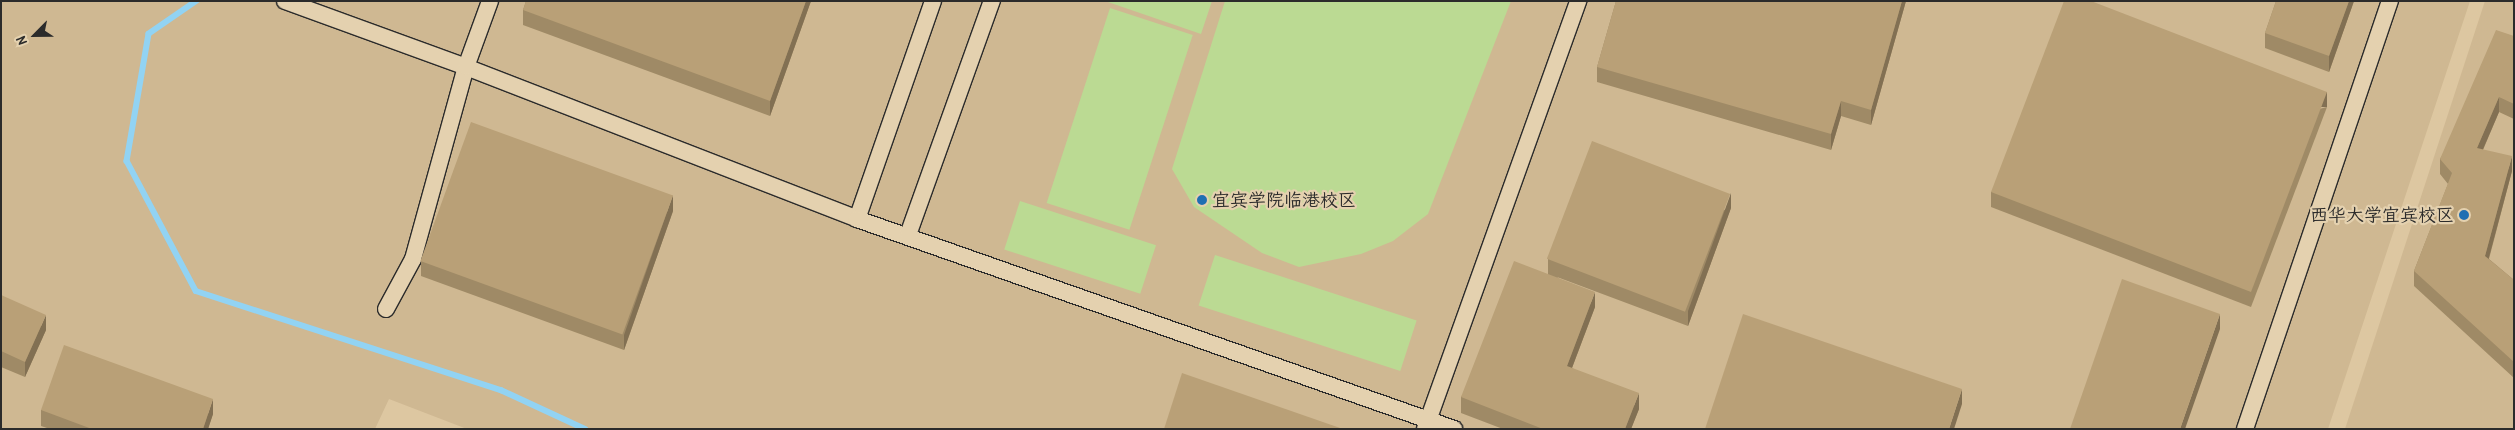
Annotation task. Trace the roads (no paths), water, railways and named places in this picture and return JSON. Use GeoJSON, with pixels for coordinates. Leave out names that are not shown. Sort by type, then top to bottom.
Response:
{"type":"FeatureCollection","features":[{"type":"Feature","properties":{"kind":"street"},"geometry":{"type":"LineString","coordinates":[[285,1],[466,67],[857,219],[908,235],[1427,424],[1454,429]]}},
{"type":"Feature","properties":{"kind":"street"},"geometry":{"type":"LineString","coordinates":[[386,309],[413,259],[466,67],[490,1]]}},
{"type":"Feature","properties":{"kind":"street"},"geometry":{"type":"LineString","coordinates":[[857,219],[933,1]]}},
{"type":"Feature","properties":{"kind":"street"},"geometry":{"type":"LineString","coordinates":[[908,235],[992,1]]}},
{"type":"Feature","properties":{"kind":"street"},"geometry":{"type":"LineString","coordinates":[[1427,424],[1578,1]]}},
{"type":"Feature","properties":{"kind":"street"},"geometry":{"type":"LineString","coordinates":[[2246,429],[2390,1]]}},
{"type":"Feature","properties":{"kind":"waterway"},"geometry":{"type":"LineString","coordinates":[[197,1],[149,34],[127,161],[196,291],[501,390],[585,429]]}},
{"type":"Feature","properties":{"kind":"place","name":"宜宾学院临港校区"},"geometry":{"type":"Point","coordinates":[1202,200]}},
{"type":"Feature","properties":{"kind":"place","name":"西华大学宜宾校区"},"geometry":{"type":"Point","coordinates":[2464,215]}}]}
